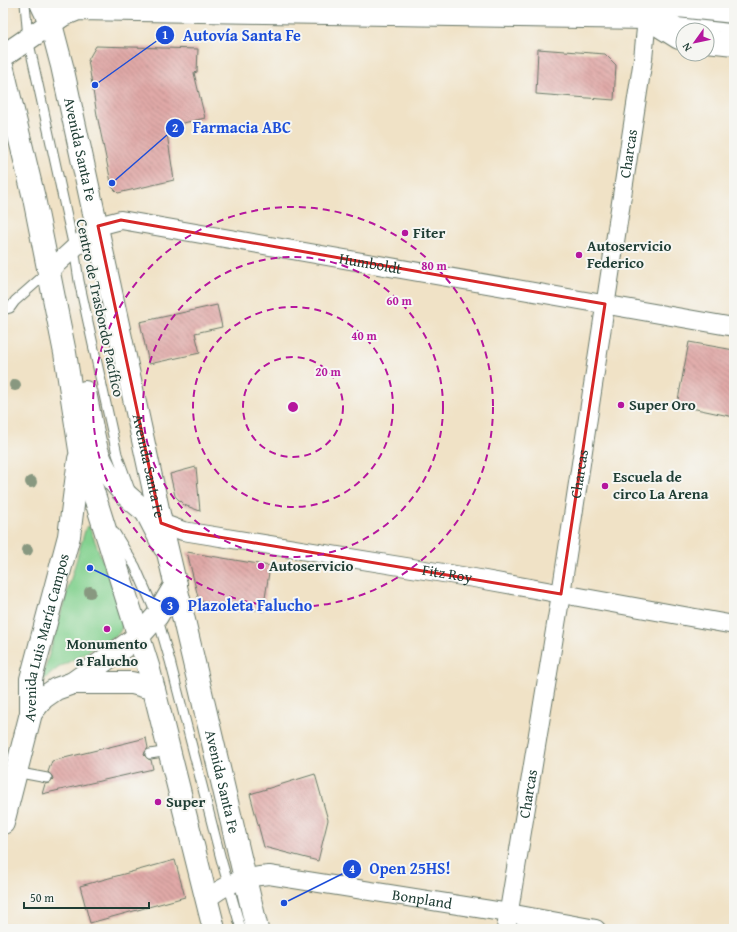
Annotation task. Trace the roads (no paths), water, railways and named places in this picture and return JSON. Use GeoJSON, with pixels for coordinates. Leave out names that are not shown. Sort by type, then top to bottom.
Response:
{"type":"FeatureCollection","features":[{"type":"Feature","properties":{"kind":"main road","name":"Avenida Santa Fe"},"geometry":{"type":"LineString","coordinates":[[41,3],[51,24],[62,66],[98,226],[161,523],[176,584],[237,881],[257,929]]}},
{"type":"Feature","properties":{"kind":"main road"},"geometry":{"type":"LineString","coordinates":[[3,56],[51,24],[78,9],[588,14],[647,18],[678,6],[734,12]]}},
{"type":"Feature","properties":{"kind":"main road"},"geometry":{"type":"LineString","coordinates":[[647,18],[675,36]]}},
{"type":"Feature","properties":{"kind":"main road"},"geometry":{"type":"LineString","coordinates":[[715,42],[734,44]]}},
{"type":"Feature","properties":{"kind":"main road"},"geometry":{"type":"LineString","coordinates":[[3,69],[34,198],[65,353],[80,450],[139,636],[154,689],[159,753],[210,915]]}},
{"type":"Feature","properties":{"kind":"main road"},"geometry":{"type":"LineString","coordinates":[[65,353],[82,377],[100,456],[112,479],[136,505],[161,523]]}},
{"type":"Feature","properties":{"kind":"main road","name":"Avenida Luis María Campos"},"geometry":{"type":"LineString","coordinates":[[3,823],[31,713],[31,679],[74,512],[80,450]]}},
{"type":"Feature","properties":{"kind":"main road"},"geometry":{"type":"LineString","coordinates":[[31,713],[43,698],[56,689],[73,683],[139,636],[157,616],[176,584]]}},
{"type":"Feature","properties":{"kind":"main road"},"geometry":{"type":"LineString","coordinates":[[73,683],[132,683],[154,689]]}},
{"type":"Feature","properties":{"kind":"street","name":"Charcas"},"geometry":{"type":"LineString","coordinates":[[508,921],[643,59],[647,18]]}},
{"type":"Feature","properties":{"kind":"street","name":"Humboldt"},"geometry":{"type":"LineString","coordinates":[[48,272],[98,226],[121,220],[605,304],[734,328]]}},
{"type":"Feature","properties":{"kind":"street","name":"Fitz Roy"},"geometry":{"type":"LineString","coordinates":[[161,523],[183,531],[474,578],[734,625]]}},
{"type":"Feature","properties":{"kind":"street","name":"Bonpland"},"geometry":{"type":"LineString","coordinates":[[210,915],[237,881],[269,875],[508,921],[596,929]]}},
{"type":"Feature","properties":{"kind":"lane","name":"Centro de Trasbordo Pacífico"},"geometry":{"type":"LineString","coordinates":[[25,3],[28,39],[117,454],[136,505],[176,584]]}},
{"type":"Feature","properties":{"kind":"lane"},"geometry":{"type":"LineString","coordinates":[[647,18],[734,29]]}},
{"type":"Feature","properties":{"kind":"lane"},"geometry":{"type":"LineString","coordinates":[[3,310],[10,308],[15,300],[48,272]]}},
{"type":"Feature","properties":{"kind":"lane"},"geometry":{"type":"LineString","coordinates":[[97,505],[135,566],[157,616],[220,855],[237,881],[241,929]]}},
{"type":"Feature","properties":{"kind":"lane"},"geometry":{"type":"LineString","coordinates":[[15,772],[47,778]]}},
{"type":"Feature","properties":{"kind":"place","name":"Autovía Santa Fe"},"geometry":{"type":"Point","coordinates":[95,85]}},
{"type":"Feature","properties":{"kind":"place","name":"Farmacia ABC"},"geometry":{"type":"Point","coordinates":[112,183]}},
{"type":"Feature","properties":{"kind":"place","name":"Fiter"},"geometry":{"type":"Point","coordinates":[405,233]}},
{"type":"Feature","properties":{"kind":"place","name":"Autoservicio Federico"},"geometry":{"type":"Point","coordinates":[579,255]}},
{"type":"Feature","properties":{"kind":"place","name":"Super Oro"},"geometry":{"type":"Point","coordinates":[621,405]}},
{"type":"Feature","properties":{"kind":"place","name":"Escuela de circo La Arena"},"geometry":{"type":"Point","coordinates":[605,486]}},
{"type":"Feature","properties":{"kind":"place","name":"Autoservicio"},"geometry":{"type":"Point","coordinates":[261,566]}},
{"type":"Feature","properties":{"kind":"place","name":"Plazoleta Falucho"},"geometry":{"type":"Point","coordinates":[90,568]}},
{"type":"Feature","properties":{"kind":"place","name":"Monumento a Falucho"},"geometry":{"type":"Point","coordinates":[107,629]}},
{"type":"Feature","properties":{"kind":"place","name":"Super"},"geometry":{"type":"Point","coordinates":[158,802]}},
{"type":"Feature","properties":{"kind":"place","name":"Open 25HS!"},"geometry":{"type":"Point","coordinates":[284,903]}}]}
